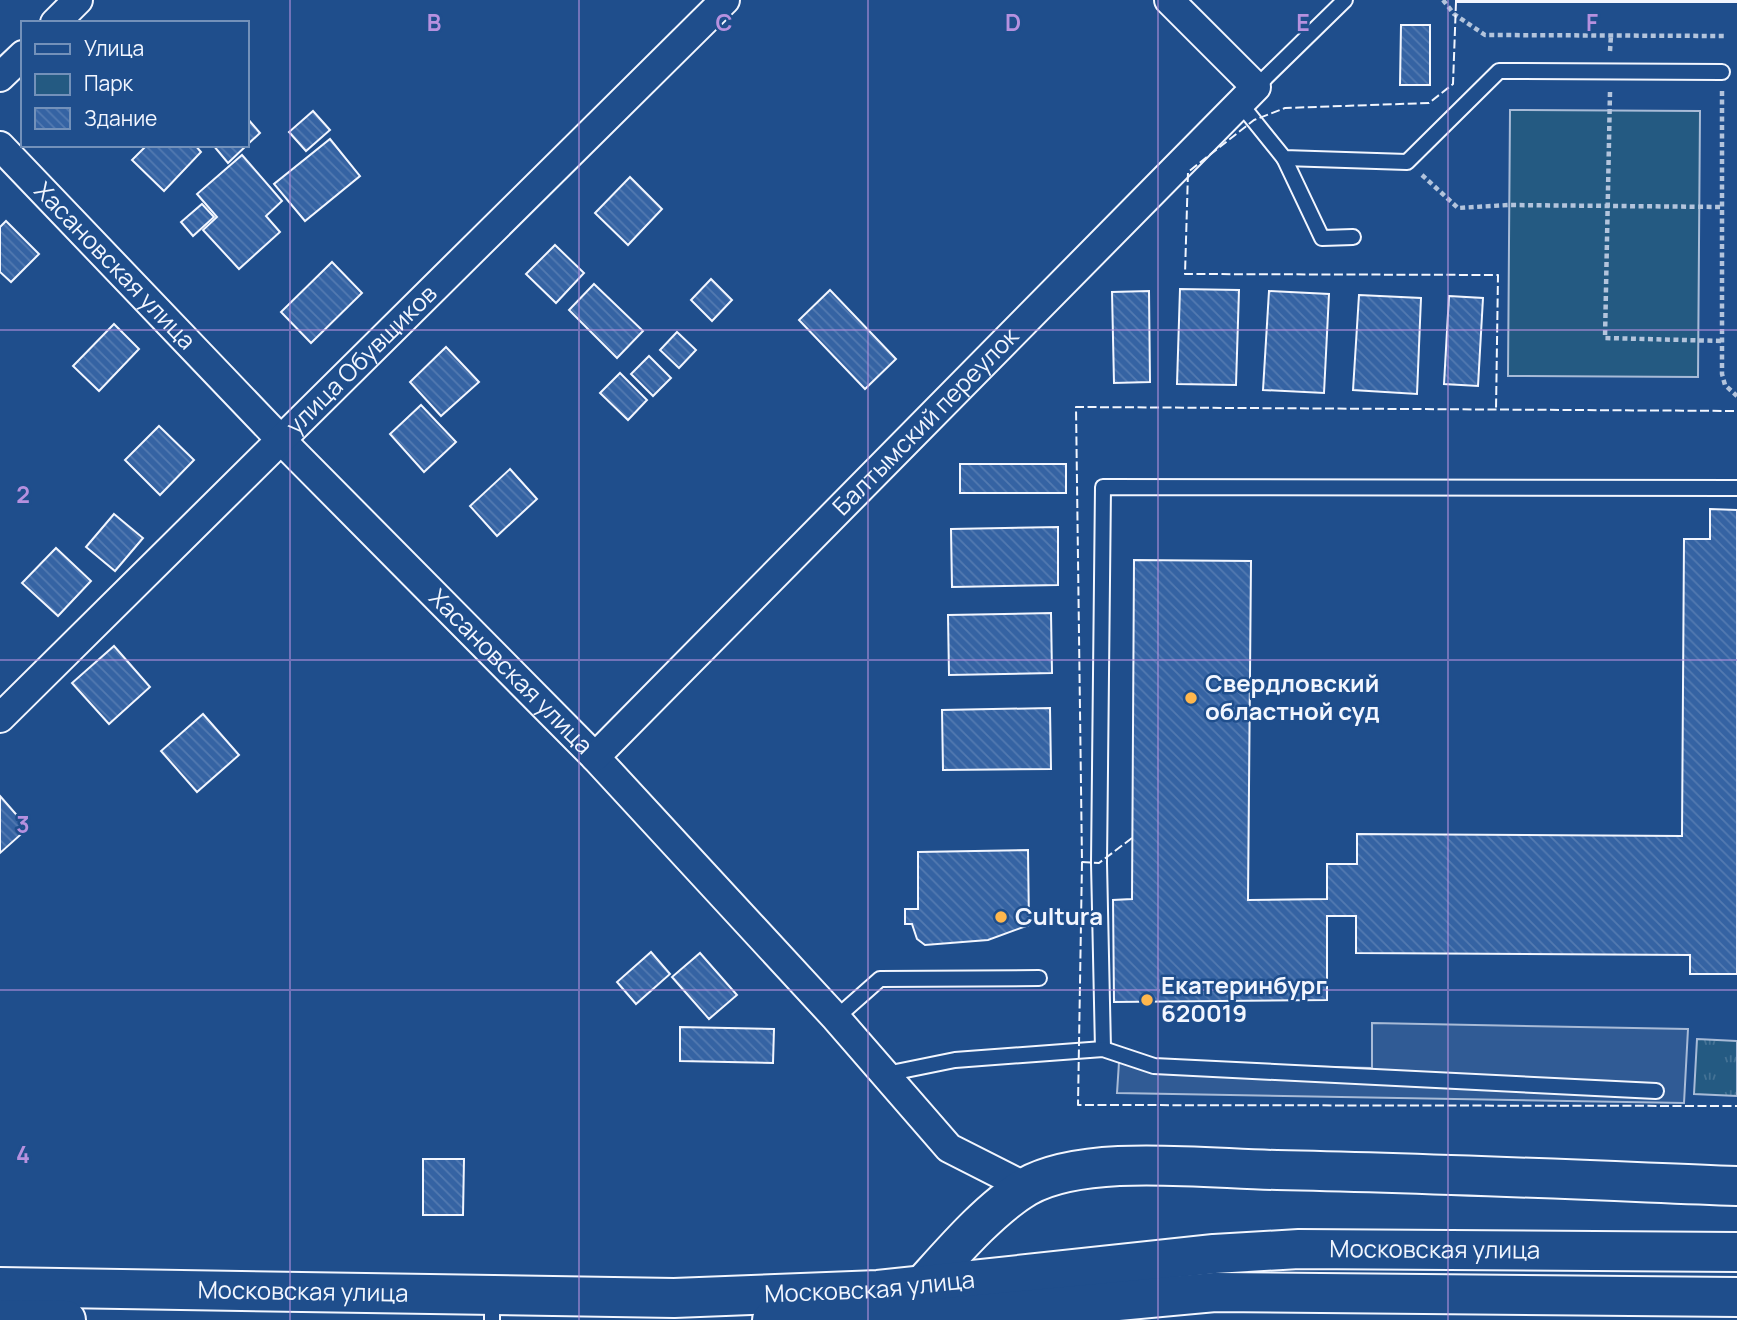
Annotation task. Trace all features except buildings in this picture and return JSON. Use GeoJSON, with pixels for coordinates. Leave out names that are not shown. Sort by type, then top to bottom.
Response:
{"type":"FeatureCollection","features":[{"type":"Feature","properties":{"kind":"main road"},"geometry":{"type":"LineString","coordinates":[[922,1286],[967,1237],[1026,1187],[1077,1169],[1119,1167],[1737,1185]]}},
{"type":"Feature","properties":{"kind":"main road","name":"Московская улица"},"geometry":{"type":"LineString","coordinates":[[0,1287],[492,1308],[922,1286],[1214,1254],[1411,1248],[1737,1252]]}},
{"type":"Feature","properties":{"kind":"main road","name":"Московская улица"},"geometry":{"type":"LineString","coordinates":[[772,1320],[947,1317],[1215,1292],[1737,1297]]}},
{"type":"Feature","properties":{"kind":"main road"},"geometry":{"type":"LineString","coordinates":[[947,1317],[1071,1320]]}},
{"type":"Feature","properties":{"kind":"main road"},"geometry":{"type":"LineString","coordinates":[[0,1319],[66,1320]]}},
{"type":"Feature","properties":{"kind":"street"},"geometry":{"type":"LineString","coordinates":[[57,21],[78,0]]}},
{"type":"Feature","properties":{"kind":"street","name":"улица Обувщиков"},"geometry":{"type":"LineString","coordinates":[[0,718],[725,0]]}},
{"type":"Feature","properties":{"kind":"street"},"geometry":{"type":"LineString","coordinates":[[1169,0],[1247,94]]}},
{"type":"Feature","properties":{"kind":"street"},"geometry":{"type":"LineString","coordinates":[[0,77],[21,57]]}},
{"type":"Feature","properties":{"kind":"street","name":"Балтымский переулок"},"geometry":{"type":"LineString","coordinates":[[595,757],[1247,94]]}},
{"type":"Feature","properties":{"kind":"street","name":"Хасановская улица"},"geometry":{"type":"LineString","coordinates":[[0,146],[282,441],[595,757],[836,1018],[948,1148],[1026,1187]]}},
{"type":"Feature","properties":{"kind":"lane"},"geometry":{"type":"LineString","coordinates":[[1345,0],[1247,94],[1284,158],[1322,238],[1353,237]]}},
{"type":"Feature","properties":{"kind":"lane"},"geometry":{"type":"LineString","coordinates":[[1284,158],[1407,162],[1499,71],[1722,72]]}},
{"type":"Feature","properties":{"kind":"lane"},"geometry":{"type":"LineString","coordinates":[[1103,1049],[1099,863],[1103,487],[1737,488]]}},
{"type":"Feature","properties":{"kind":"lane"},"geometry":{"type":"LineString","coordinates":[[836,1018],[880,979],[1039,978]]}},
{"type":"Feature","properties":{"kind":"lane"},"geometry":{"type":"LineString","coordinates":[[886,1074],[954,1060],[1103,1049],[1154,1066],[1656,1091]]}},
{"type":"Feature","properties":{"kind":"path"},"geometry":{"type":"LineString","coordinates":[[1443,0],[1454,14],[1485,34],[1724,36]]}},
{"type":"Feature","properties":{"kind":"path"},"geometry":{"type":"LineString","coordinates":[[1611,35],[1605,338],[1723,341]]}},
{"type":"Feature","properties":{"kind":"path"},"geometry":{"type":"LineString","coordinates":[[1722,72],[1725,385],[1737,396]]}},
{"type":"Feature","properties":{"kind":"path"},"geometry":{"type":"LineString","coordinates":[[1407,162],[1458,208],[1723,207]]}},
{"type":"Feature","properties":{"kind":"green space"},"geometry":{"type":"Polygon","coordinates":[[[1510,110],[1700,111],[1698,377],[1508,376],[1510,110]]]}},
{"type":"Feature","properties":{"kind":"green space"},"geometry":{"type":"Polygon","coordinates":[[[1697,1039],[1737,1041],[1737,1096],[1694,1094],[1697,1039]]]}},
{"type":"Feature","properties":{"kind":"shaded area"},"geometry":{"type":"Polygon","coordinates":[[[1372,1023],[1688,1029],[1684,1103],[1117,1093],[1119,1062],[1372,1068],[1372,1023]]]}},
{"type":"Feature","properties":{"kind":"fence"},"geometry":{"type":"LineString","coordinates":[[1456,2],[1453,84],[1429,103],[1285,108],[1254,120],[1188,172],[1185,274],[1498,275],[1496,410]]}},
{"type":"Feature","properties":{"kind":"fence"},"geometry":{"type":"LineString","coordinates":[[1132,838],[1099,863],[1082,862],[1076,407],[1737,411]]}},
{"type":"Feature","properties":{"kind":"fence"},"geometry":{"type":"LineString","coordinates":[[1082,862],[1078,1105],[1737,1106]]}},
{"type":"Feature","properties":{"kind":"place","name":"Свердловский областной суд"},"geometry":{"type":"Point","coordinates":[1191,698]}},
{"type":"Feature","properties":{"kind":"place","name":"Cultura"},"geometry":{"type":"Point","coordinates":[1001,917]}},
{"type":"Feature","properties":{"kind":"place","name":"Екатеринбург 620019"},"geometry":{"type":"Point","coordinates":[1147,1000]}}]}
